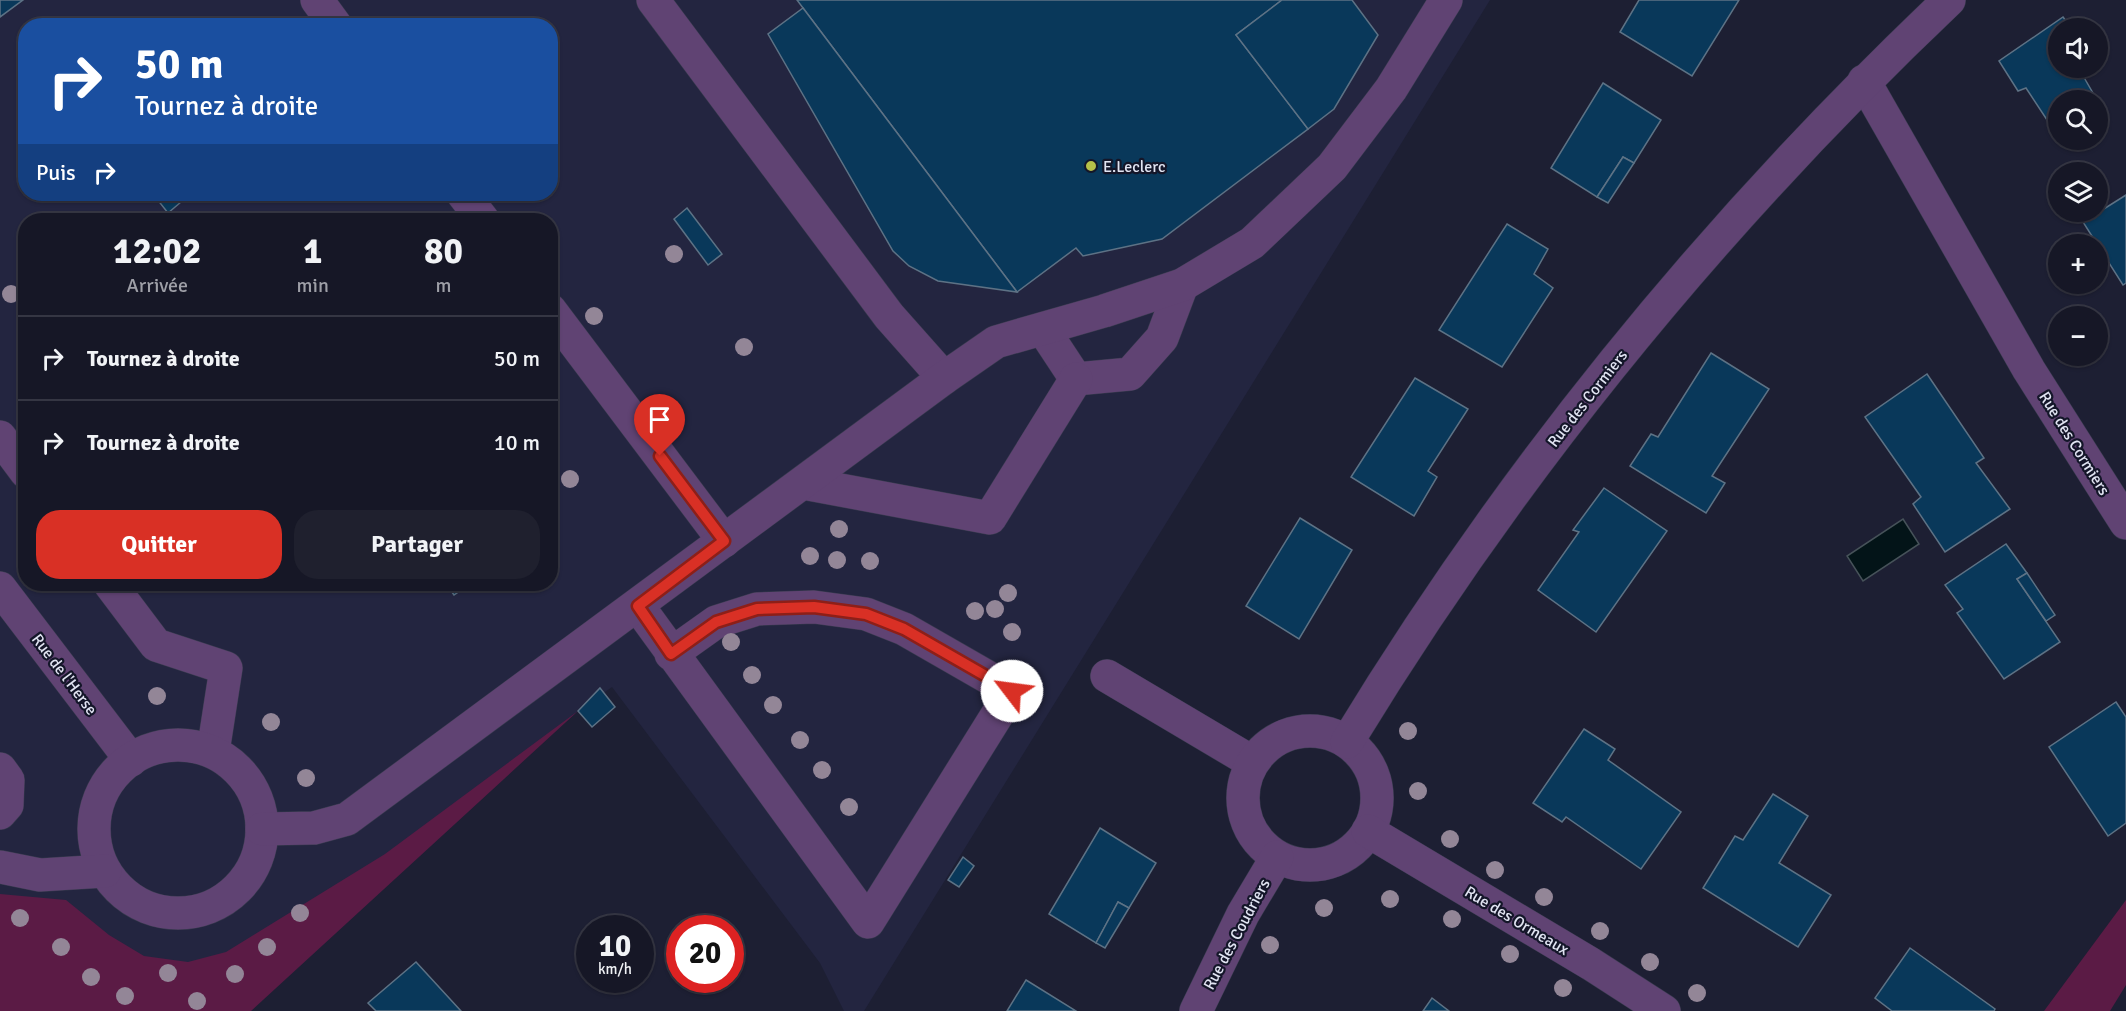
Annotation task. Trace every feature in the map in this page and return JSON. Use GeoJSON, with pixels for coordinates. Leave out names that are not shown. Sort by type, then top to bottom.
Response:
{"type":"FeatureCollection","features":[{"type":"Feature","properties":{"kind":"street"},"geometry":{"type":"LineString","coordinates":[[317,0],[330,18]]}},
{"type":"Feature","properties":{"kind":"street"},"geometry":{"type":"LineString","coordinates":[[653,0],[889,316],[944,378]]}},
{"type":"Feature","properties":{"kind":"street"},"geometry":{"type":"LineString","coordinates":[[262,829],[314,828],[347,819],[996,342],[1182,285],[1252,243],[1332,167],[1391,89],[1446,0]]}},
{"type":"Feature","properties":{"kind":"street","name":"Rue des Cormiers"},"geometry":{"type":"LineString","coordinates":[[1347,742],[1402,652],[1497,513],[1616,360],[1728,227],[1864,81],[1949,0]]}},
{"type":"Feature","properties":{"kind":"street","name":"Rue des Cormiers"},"geometry":{"type":"LineString","coordinates":[[1864,81],[2029,370],[2126,524]]}},
{"type":"Feature","properties":{"kind":"street"},"geometry":{"type":"LineString","coordinates":[[468,201],[478,213]]}},
{"type":"Feature","properties":{"kind":"street"},"geometry":{"type":"LineString","coordinates":[[1076,379],[1130,374],[1162,338],[1182,285]]}},
{"type":"Feature","properties":{"kind":"street"},"geometry":{"type":"LineString","coordinates":[[558,321],[724,541]]}},
{"type":"Feature","properties":{"kind":"street"},"geometry":{"type":"LineString","coordinates":[[1043,329],[1076,379]]}},
{"type":"Feature","properties":{"kind":"street"},"geometry":{"type":"LineString","coordinates":[[803,483],[990,518],[1076,379]]}},
{"type":"Feature","properties":{"kind":"street"},"geometry":{"type":"LineString","coordinates":[[0,437],[18,461]]}},
{"type":"Feature","properties":{"kind":"street","name":"Rue de l'Herse"},"geometry":{"type":"LineString","coordinates":[[0,588],[131,760]]}},
{"type":"Feature","properties":{"kind":"street"},"geometry":{"type":"LineString","coordinates":[[115,591],[156,645],[226,668],[213,752]]}},
{"type":"Feature","properties":{"kind":"street"},"geometry":{"type":"LineString","coordinates":[[638,606],[671,654],[868,922],[1012,691],[904,629],[866,614],[814,607],[757,609],[716,622],[671,654]]}},
{"type":"Feature","properties":{"kind":"street"},"geometry":{"type":"LineString","coordinates":[[1107,675],[1252,762]]}},
{"type":"Feature","properties":{"kind":"street"},"geometry":{"type":"LineString","coordinates":[[1306,730],[1328,733],[1347,742],[1362,755],[1374,783],[1376,813],[1368,831],[1355,848],[1337,859],[1318,865],[1296,864],[1278,857],[1260,844],[1248,826],[1242,804],[1244,782],[1252,762],[1267,746],[1285,735],[1306,730]]}},
{"type":"Feature","properties":{"kind":"street"},"geometry":{"type":"LineString","coordinates":[[185,745],[213,752],[233,765],[249,783],[259,805],[262,829],[258,856],[245,880],[224,899],[200,911],[172,914],[145,907],[122,893],[105,871],[95,848],[94,823],[99,798],[112,776],[131,760],[157,748],[185,745]]}},
{"type":"Feature","properties":{"kind":"street"},"geometry":{"type":"LineString","coordinates":[[0,769],[8,780],[8,805],[0,813]]}},
{"type":"Feature","properties":{"kind":"street","name":"Rue des Ormeaux"},"geometry":{"type":"LineString","coordinates":[[1368,831],[1581,958],[1664,1011]]}},
{"type":"Feature","properties":{"kind":"street","name":"Rue des Coudriers"},"geometry":{"type":"LineString","coordinates":[[1196,1011],[1243,914],[1278,857]]}},
{"type":"Feature","properties":{"kind":"street"},"geometry":{"type":"LineString","coordinates":[[0,867],[40,875],[105,871]]}},
{"type":"Feature","properties":{"kind":"shaded area"},"geometry":{"type":"Polygon","coordinates":[[[0,0],[1490,0],[864,1011],[844,1011],[820,963],[612,687],[578,711],[240,1011],[0,1011],[0,0]]]}},
{"type":"Feature","properties":{"kind":"shaded area"},"geometry":{"type":"Polygon","coordinates":[[[1903,519],[1919,544],[1863,581],[1847,556],[1903,519]]]}},
{"type":"Feature","properties":{"kind":"shaded area"},"geometry":{"type":"Polygon","coordinates":[[[578,711],[251,1011],[0,1011],[0,894],[66,900],[109,935],[144,956],[188,962],[226,952],[385,854],[578,711]]]}},
{"type":"Feature","properties":{"kind":"shaded area"},"geometry":{"type":"Polygon","coordinates":[[[2126,900],[2126,985],[2110,1011],[2044,1011],[2126,900]]]}},
{"type":"Feature","properties":{"kind":"building"},"geometry":{"type":"Polygon","coordinates":[[[0,0],[23,0],[0,17],[0,0]]]}},
{"type":"Feature","properties":{"kind":"building","name":"E.Leclerc"},"geometry":{"type":"Polygon","coordinates":[[[797,0],[1282,0],[1236,35],[1308,129],[1162,239],[1083,256],[1076,248],[1017,292],[797,0]]]}},
{"type":"Feature","properties":{"kind":"building"},"geometry":{"type":"Polygon","coordinates":[[[1282,0],[1352,0],[1378,35],[1334,109],[1308,129],[1236,35],[1282,0]]]}},
{"type":"Feature","properties":{"kind":"building"},"geometry":{"type":"Polygon","coordinates":[[[1639,0],[1739,0],[1692,76],[1620,32],[1639,0]]]}},
{"type":"Feature","properties":{"kind":"building"},"geometry":{"type":"Polygon","coordinates":[[[803,8],[1017,292],[938,281],[909,266],[893,251],[768,34],[803,8]]]}},
{"type":"Feature","properties":{"kind":"building"},"geometry":{"type":"Polygon","coordinates":[[[2048,27],[2048,78],[2084,78],[2091,90],[2048,90],[2048,121],[2026,88],[2018,91],[1999,61],[2048,27]]]}},
{"type":"Feature","properties":{"kind":"building"},"geometry":{"type":"Polygon","coordinates":[[[1603,83],[1661,120],[1634,163],[1623,157],[1597,197],[1551,168],[1603,83]]]}},
{"type":"Feature","properties":{"kind":"building"},"geometry":{"type":"Polygon","coordinates":[[[1623,157],[1634,163],[1608,203],[1597,197],[1623,157]]]}},
{"type":"Feature","properties":{"kind":"building"},"geometry":{"type":"Polygon","coordinates":[[[2126,195],[2126,283],[2123,285],[2108,261],[2108,234],[2091,234],[2083,222],[2108,222],[2108,206],[2126,195]]]}},
{"type":"Feature","properties":{"kind":"building"},"geometry":{"type":"Polygon","coordinates":[[[159,201],[180,201],[181,202],[168,213],[159,201]]]}},
{"type":"Feature","properties":{"kind":"building"},"geometry":{"type":"Polygon","coordinates":[[[687,208],[722,254],[708,265],[674,219],[687,208]]]}},
{"type":"Feature","properties":{"kind":"building"},"geometry":{"type":"Polygon","coordinates":[[[1507,224],[1548,249],[1534,274],[1553,288],[1502,367],[1439,330],[1507,224]]]}},
{"type":"Feature","properties":{"kind":"building"},"geometry":{"type":"Polygon","coordinates":[[[1711,353],[1769,389],[1712,476],[1725,483],[1706,513],[1630,466],[1651,434],[1658,437],[1711,353]]]}},
{"type":"Feature","properties":{"kind":"building"},"geometry":{"type":"Polygon","coordinates":[[[1927,374],[1984,458],[1976,463],[2010,509],[1945,552],[1913,504],[1921,497],[1865,417],[1927,374]]]}},
{"type":"Feature","properties":{"kind":"building"},"geometry":{"type":"Polygon","coordinates":[[[1415,378],[1468,409],[1428,471],[1437,477],[1414,516],[1351,477],[1415,378]]]}},
{"type":"Feature","properties":{"kind":"building"},"geometry":{"type":"Polygon","coordinates":[[[1604,488],[1667,531],[1596,632],[1538,590],[1579,532],[1573,530],[1604,488]]]}},
{"type":"Feature","properties":{"kind":"building"},"geometry":{"type":"Polygon","coordinates":[[[1300,518],[1352,550],[1299,639],[1246,606],[1300,518]]]}},
{"type":"Feature","properties":{"kind":"building"},"geometry":{"type":"Polygon","coordinates":[[[2006,544],[2027,573],[2017,579],[2060,642],[2004,679],[1957,613],[1963,609],[1945,585],[2006,544]]]}},
{"type":"Feature","properties":{"kind":"building"},"geometry":{"type":"Polygon","coordinates":[[[2027,573],[2055,615],[2046,621],[2017,579],[2027,573]]]}},
{"type":"Feature","properties":{"kind":"building"},"geometry":{"type":"Polygon","coordinates":[[[600,688],[615,707],[592,727],[578,711],[600,688]]]}},
{"type":"Feature","properties":{"kind":"building"},"geometry":{"type":"Polygon","coordinates":[[[2116,702],[2126,717],[2126,823],[2108,836],[2049,747],[2116,702]]]}},
{"type":"Feature","properties":{"kind":"building"},"geometry":{"type":"Polygon","coordinates":[[[1584,729],[1615,749],[1608,760],[1681,812],[1641,869],[1566,817],[1562,822],[1533,803],[1584,729]]]}},
{"type":"Feature","properties":{"kind":"building"},"geometry":{"type":"Polygon","coordinates":[[[1773,794],[1808,816],[1779,863],[1831,895],[1798,947],[1703,888],[1735,836],[1743,840],[1773,794]]]}},
{"type":"Feature","properties":{"kind":"building"},"geometry":{"type":"Polygon","coordinates":[[[1100,828],[1156,863],[1129,908],[1118,902],[1096,943],[1049,914],[1100,828]]]}},
{"type":"Feature","properties":{"kind":"building"},"geometry":{"type":"Polygon","coordinates":[[[963,857],[974,866],[959,887],[948,880],[963,857]]]}},
{"type":"Feature","properties":{"kind":"building"},"geometry":{"type":"Polygon","coordinates":[[[1118,902],[1129,908],[1105,948],[1096,943],[1118,902]]]}},
{"type":"Feature","properties":{"kind":"building"},"geometry":{"type":"Polygon","coordinates":[[[1910,948],[1995,1009],[1994,1011],[1892,1011],[1875,998],[1910,948]]]}},
{"type":"Feature","properties":{"kind":"building"},"geometry":{"type":"Polygon","coordinates":[[[416,962],[461,1011],[376,1011],[368,1003],[416,962]]]}},
{"type":"Feature","properties":{"kind":"building"},"geometry":{"type":"Polygon","coordinates":[[[1026,980],[1076,1011],[1007,1011],[1026,980]]]}},
{"type":"Feature","properties":{"kind":"building"},"geometry":{"type":"Polygon","coordinates":[[[1432,998],[1449,1011],[1423,1011],[1432,998]]]}},
{"type":"Feature","properties":{"kind":"place","name":"E.Leclerc"},"geometry":{"type":"Point","coordinates":[1091,166]}},
{"type":"Feature","properties":{"kind":"route"},"geometry":{"type":"LineString","coordinates":[[660,456],[724,541],[638,606],[671,654],[716,622],[757,609],[814,607],[866,614],[904,629],[1012,691]]}}]}
